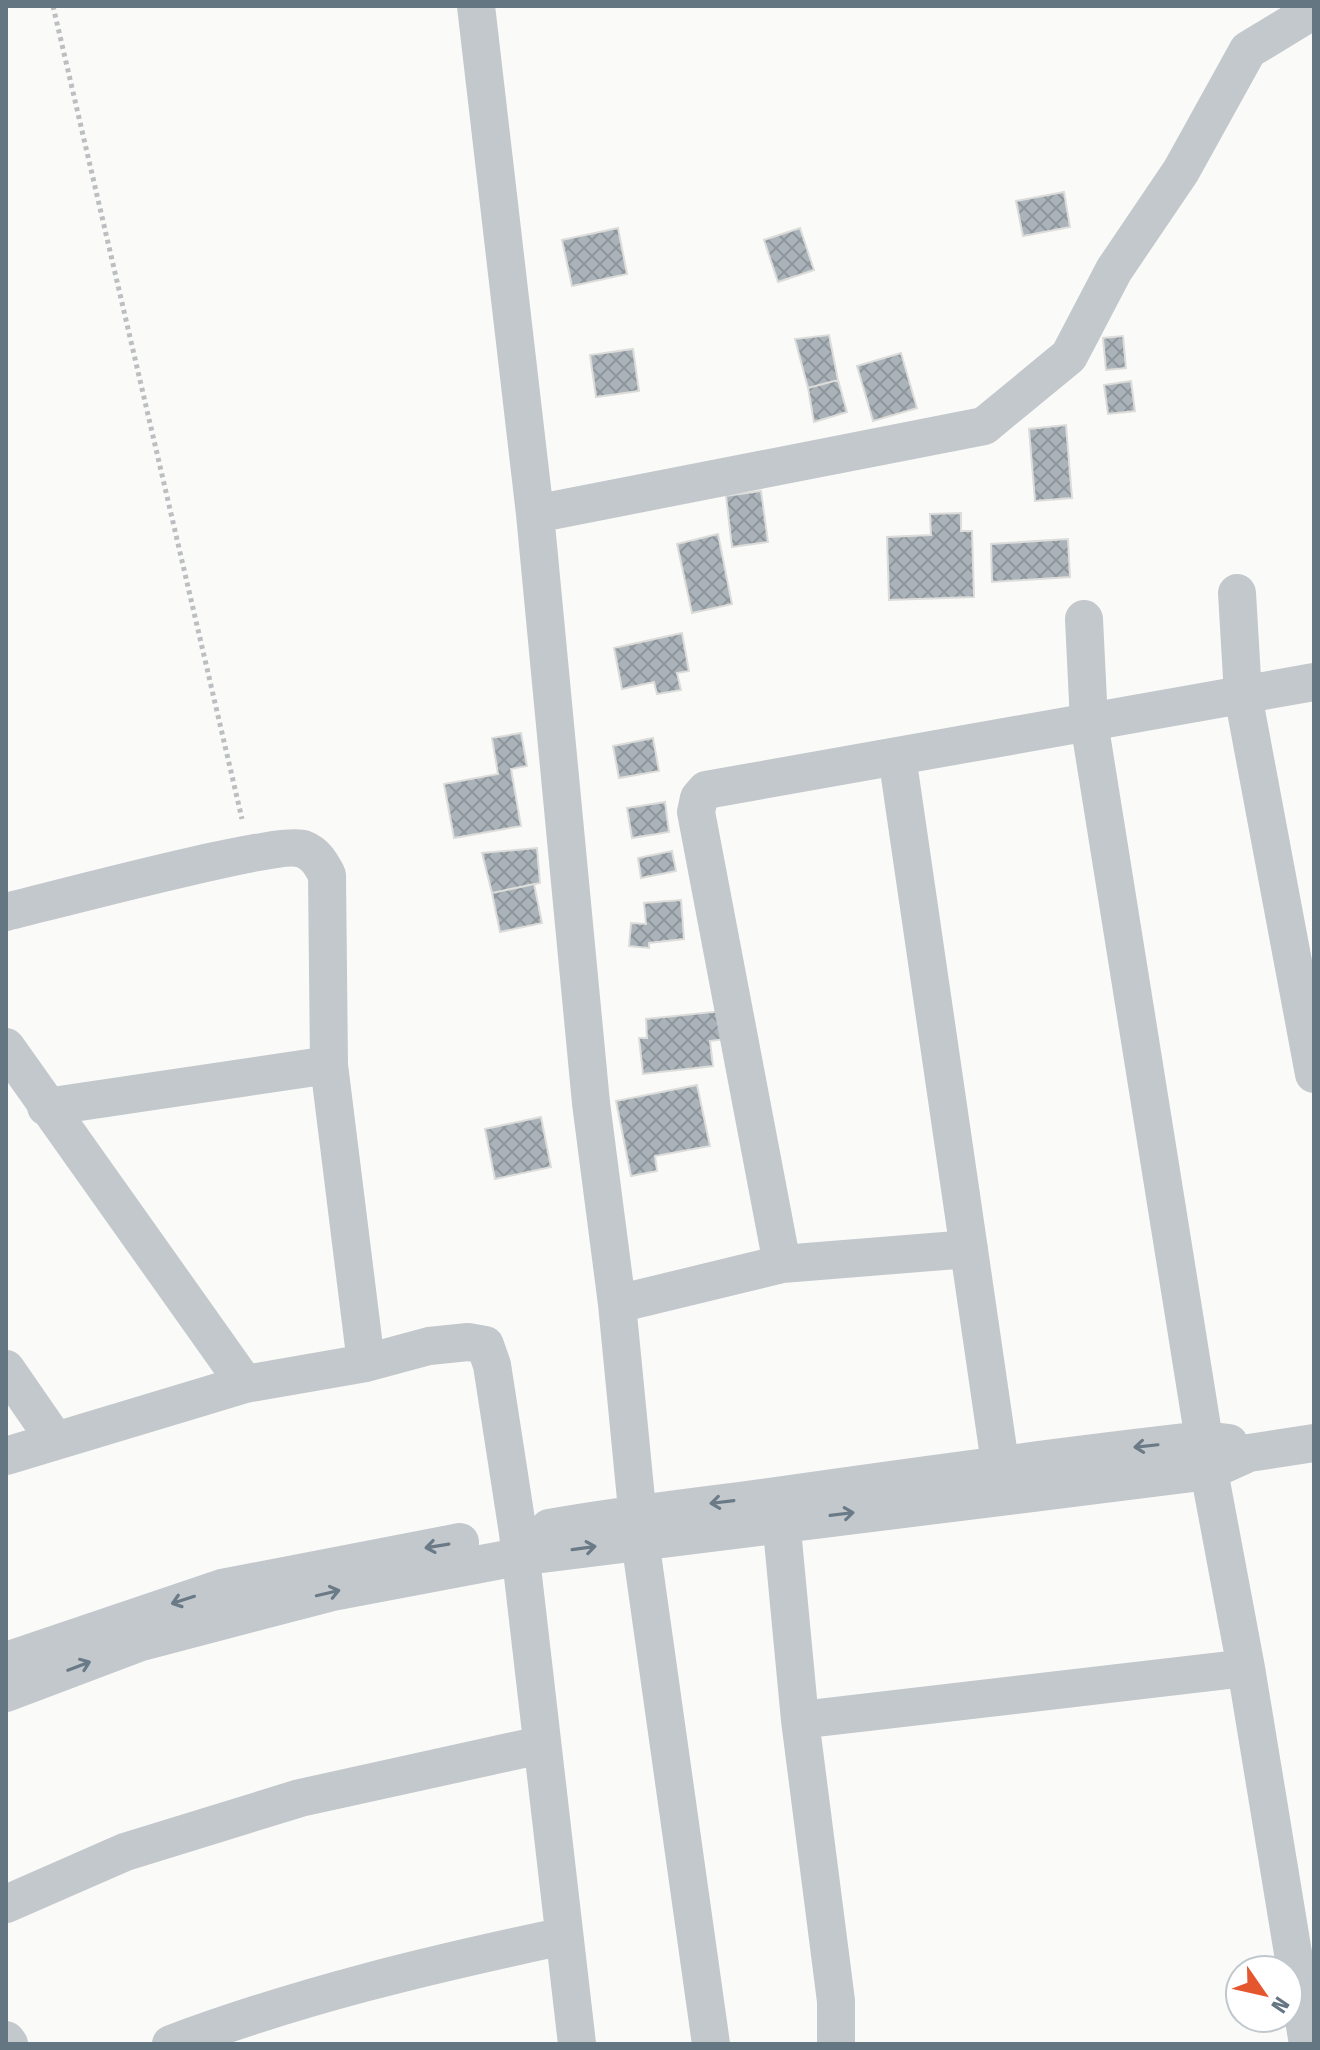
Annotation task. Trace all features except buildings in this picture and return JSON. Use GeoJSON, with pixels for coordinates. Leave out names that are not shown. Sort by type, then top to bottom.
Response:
{"type":"FeatureCollection","features":[{"type":"Feature","properties":{"kind":"street"},"geometry":{"type":"LineString","coordinates":[[476,6],[535,514],[591,1103],[617,1304],[640,1526],[711,2044]]}},
{"type":"Feature","properties":{"kind":"street"},"geometry":{"type":"LineString","coordinates":[[535,514],[984,426],[1069,356],[1114,270],[1181,171],[1248,50],[1314,10]]}},
{"type":"Feature","properties":{"kind":"street"},"geometry":{"type":"LineString","coordinates":[[1237,593],[1243,695],[1314,1074]]}},
{"type":"Feature","properties":{"kind":"street"},"geometry":{"type":"LineString","coordinates":[[1084,619],[1089,722],[1206,1455],[1246,1668],[1308,2044]]}},
{"type":"Feature","properties":{"kind":"street"},"geometry":{"type":"LineString","coordinates":[[782,1264],[696,812],[699,798],[706,790],[1314,682]]}},
{"type":"Feature","properties":{"kind":"street"},"geometry":{"type":"LineString","coordinates":[[897,756],[1000,1463]]}},
{"type":"Feature","properties":{"kind":"street"},"geometry":{"type":"LineString","coordinates":[[6,912],[252,854],[300,848],[317,857],[327,875],[329,1065],[366,1363]]}},
{"type":"Feature","properties":{"kind":"street"},"geometry":{"type":"LineString","coordinates":[[6,1047],[245,1384]]}},
{"type":"Feature","properties":{"kind":"street"},"geometry":{"type":"LineString","coordinates":[[46,1107],[329,1065]]}},
{"type":"Feature","properties":{"kind":"street"},"geometry":{"type":"LineString","coordinates":[[617,1304],[782,1264],[969,1249]]}},
{"type":"Feature","properties":{"kind":"street"},"geometry":{"type":"LineString","coordinates":[[6,1456],[245,1384],[366,1363],[429,1346],[468,1342],[485,1345],[492,1365],[518,1545],[577,2044]]}},
{"type":"Feature","properties":{"kind":"street"},"geometry":{"type":"LineString","coordinates":[[6,1369],[55,1440]]}},
{"type":"Feature","properties":{"kind":"street"},"geometry":{"type":"LineString","coordinates":[[779,1508],[1000,1463],[1249,1453],[1314,1443]]}},
{"type":"Feature","properties":{"kind":"street"},"geometry":{"type":"LineString","coordinates":[[6,1661],[222,1588],[372,1556],[518,1545],[640,1526],[1206,1455]]}},
{"type":"Feature","properties":{"kind":"street"},"geometry":{"type":"LineString","coordinates":[[779,1508],[800,1720],[836,2001],[836,2044]]}},
{"type":"Feature","properties":{"kind":"street"},"geometry":{"type":"LineString","coordinates":[[6,1693],[141,1642],[518,1545]]}},
{"type":"Feature","properties":{"kind":"street"},"geometry":{"type":"LineString","coordinates":[[800,1720],[1246,1668]]}},
{"type":"Feature","properties":{"kind":"street"},"geometry":{"type":"LineString","coordinates":[[6,1904],[125,1852],[300,1798],[541,1745]]}},
{"type":"Feature","properties":{"kind":"street"},"geometry":{"type":"LineString","coordinates":[[171,2044],[243,2017],[394,1972],[564,1936]]}},
{"type":"Feature","properties":{"kind":"path"},"geometry":{"type":"LineString","coordinates":[[53,6],[232,784],[252,854]]}}]}
